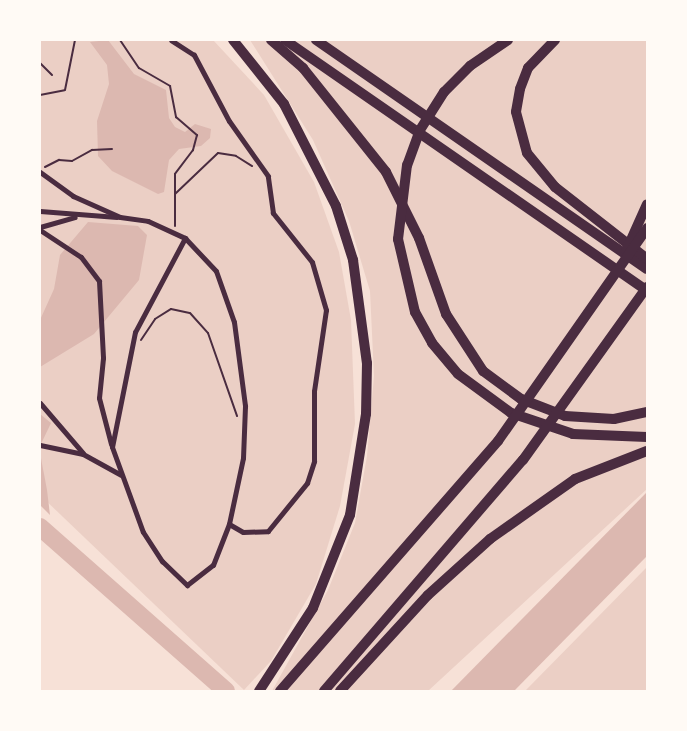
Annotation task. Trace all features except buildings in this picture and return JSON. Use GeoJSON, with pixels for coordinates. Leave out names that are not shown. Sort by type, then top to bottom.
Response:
{"type":"FeatureCollection","features":[{"type":"Feature","properties":{"kind":"highway"},"geometry":{"type":"LineString","coordinates":[[233,40],[284,104],[336,206],[353,260],[367,363],[366,414],[350,515],[313,608],[259,691]]}},
{"type":"Feature","properties":{"kind":"highway"},"geometry":{"type":"LineString","coordinates":[[271,40],[309,75],[386,172],[419,238],[446,314],[467,352],[483,371],[521,400],[565,416],[614,419],[647,412]]}},
{"type":"Feature","properties":{"kind":"highway"},"geometry":{"type":"LineString","coordinates":[[285,40],[574,241],[647,289],[523,460],[324,691]]}},
{"type":"Feature","properties":{"kind":"highway"},"geometry":{"type":"LineString","coordinates":[[316,40],[647,269]]}},
{"type":"Feature","properties":{"kind":"highway"},"geometry":{"type":"LineString","coordinates":[[508,40],[470,66],[444,92],[420,130],[407,165],[398,239],[415,312],[432,343],[458,374],[511,413],[573,434],[647,437]]}},
{"type":"Feature","properties":{"kind":"highway"},"geometry":{"type":"LineString","coordinates":[[555,40],[528,68],[520,89],[519,133],[539,172],[647,260]]}},
{"type":"Feature","properties":{"kind":"highway"},"geometry":{"type":"LineString","coordinates":[[621,268],[647,204]]}},
{"type":"Feature","properties":{"kind":"highway"},"geometry":{"type":"LineString","coordinates":[[280,691],[498,441],[621,268],[647,228]]}},
{"type":"Feature","properties":{"kind":"highway"},"geometry":{"type":"LineString","coordinates":[[340,691],[428,595],[490,539],[575,479],[647,451]]}},
{"type":"Feature","properties":{"kind":"street"},"geometry":{"type":"LineString","coordinates":[[171,40],[194,55],[228,121],[268,176],[272,213],[312,262],[326,310],[314,391],[314,461],[307,483],[268,531],[242,532],[229,524]]}},
{"type":"Feature","properties":{"kind":"street"},"geometry":{"type":"LineString","coordinates":[[40,172],[73,196],[120,217]]}},
{"type":"Feature","properties":{"kind":"street"},"geometry":{"type":"LineString","coordinates":[[40,211],[75,216],[120,217],[148,221],[185,238],[216,271],[234,322],[245,430],[229,524],[213,565],[186,585],[162,561],[143,532],[112,447],[99,398],[102,336],[99,281],[63,242],[40,229]]}},
{"type":"Feature","properties":{"kind":"street"},"geometry":{"type":"LineString","coordinates":[[40,229],[75,216]]}},
{"type":"Feature","properties":{"kind":"street"},"geometry":{"type":"LineString","coordinates":[[112,447],[128,361],[145,307],[185,238]]}},
{"type":"Feature","properties":{"kind":"street"},"geometry":{"type":"LineString","coordinates":[[40,403],[83,454]]}},
{"type":"Feature","properties":{"kind":"street"},"geometry":{"type":"LineString","coordinates":[[40,445],[83,454],[121,475]]}},
{"type":"Feature","properties":{"kind":"path"},"geometry":{"type":"LineString","coordinates":[[40,95],[65,90],[75,40]]}},
{"type":"Feature","properties":{"kind":"path"},"geometry":{"type":"LineString","coordinates":[[120,40],[140,68],[170,86],[176,117],[188,125],[197,135],[193,150],[177,168],[174,195],[176,234]]}},
{"type":"Feature","properties":{"kind":"path"},"geometry":{"type":"LineString","coordinates":[[40,63],[52,76]]}},
{"type":"Feature","properties":{"kind":"path"},"geometry":{"type":"LineString","coordinates":[[40,167],[59,160],[72,161],[92,150],[112,149]]}},
{"type":"Feature","properties":{"kind":"path"},"geometry":{"type":"LineString","coordinates":[[174,195],[218,153],[236,156],[268,176]]}},
{"type":"Feature","properties":{"kind":"path"},"geometry":{"type":"LineString","coordinates":[[128,361],[156,319],[171,309],[190,313],[217,354],[238,425]]}},
{"type":"Feature","properties":{"kind":"shaded area"},"geometry":{"type":"Polygon","coordinates":[[[40,40],[213,40],[264,95],[314,182],[339,252],[351,320],[355,424],[340,506],[316,584],[271,661],[244,690],[40,495],[40,40]]]}},
{"type":"Feature","properties":{"kind":"shaded area"},"geometry":{"type":"Polygon","coordinates":[[[108,40],[134,74],[166,90],[169,118],[175,127],[185,132],[195,124],[211,129],[210,138],[201,146],[179,149],[169,160],[164,192],[158,194],[112,171],[98,156],[97,121],[109,84],[107,65],[90,42],[108,40]]]}},
{"type":"Feature","properties":{"kind":"shaded area"},"geometry":{"type":"Polygon","coordinates":[[[250,40],[647,40],[647,489],[428,691],[272,691],[328,590],[355,523],[367,456],[374,376],[370,291],[349,221],[313,140],[250,40]]]}},
{"type":"Feature","properties":{"kind":"shaded area"},"geometry":{"type":"Polygon","coordinates":[[[88,222],[138,226],[147,235],[139,280],[94,334],[40,367],[40,320],[54,289],[60,255],[88,222]]]}},
{"type":"Feature","properties":{"kind":"shaded area"},"geometry":{"type":"Polygon","coordinates":[[[40,414],[51,423],[40,446],[40,414]]]}},
{"type":"Feature","properties":{"kind":"shaded area"},"geometry":{"type":"Polygon","coordinates":[[[40,453],[47,490],[50,515],[40,505],[40,453]]]}},
{"type":"Feature","properties":{"kind":"shaded area"},"geometry":{"type":"Polygon","coordinates":[[[647,492],[647,556],[514,691],[451,691],[647,492]]]}},
{"type":"Feature","properties":{"kind":"shaded area"},"geometry":{"type":"Polygon","coordinates":[[[647,567],[647,691],[525,691],[647,567]]]}},
{"type":"Feature","properties":{"kind":"waterway"},"geometry":{"type":"LineString","coordinates":[[40,527],[226,691]]}}]}
